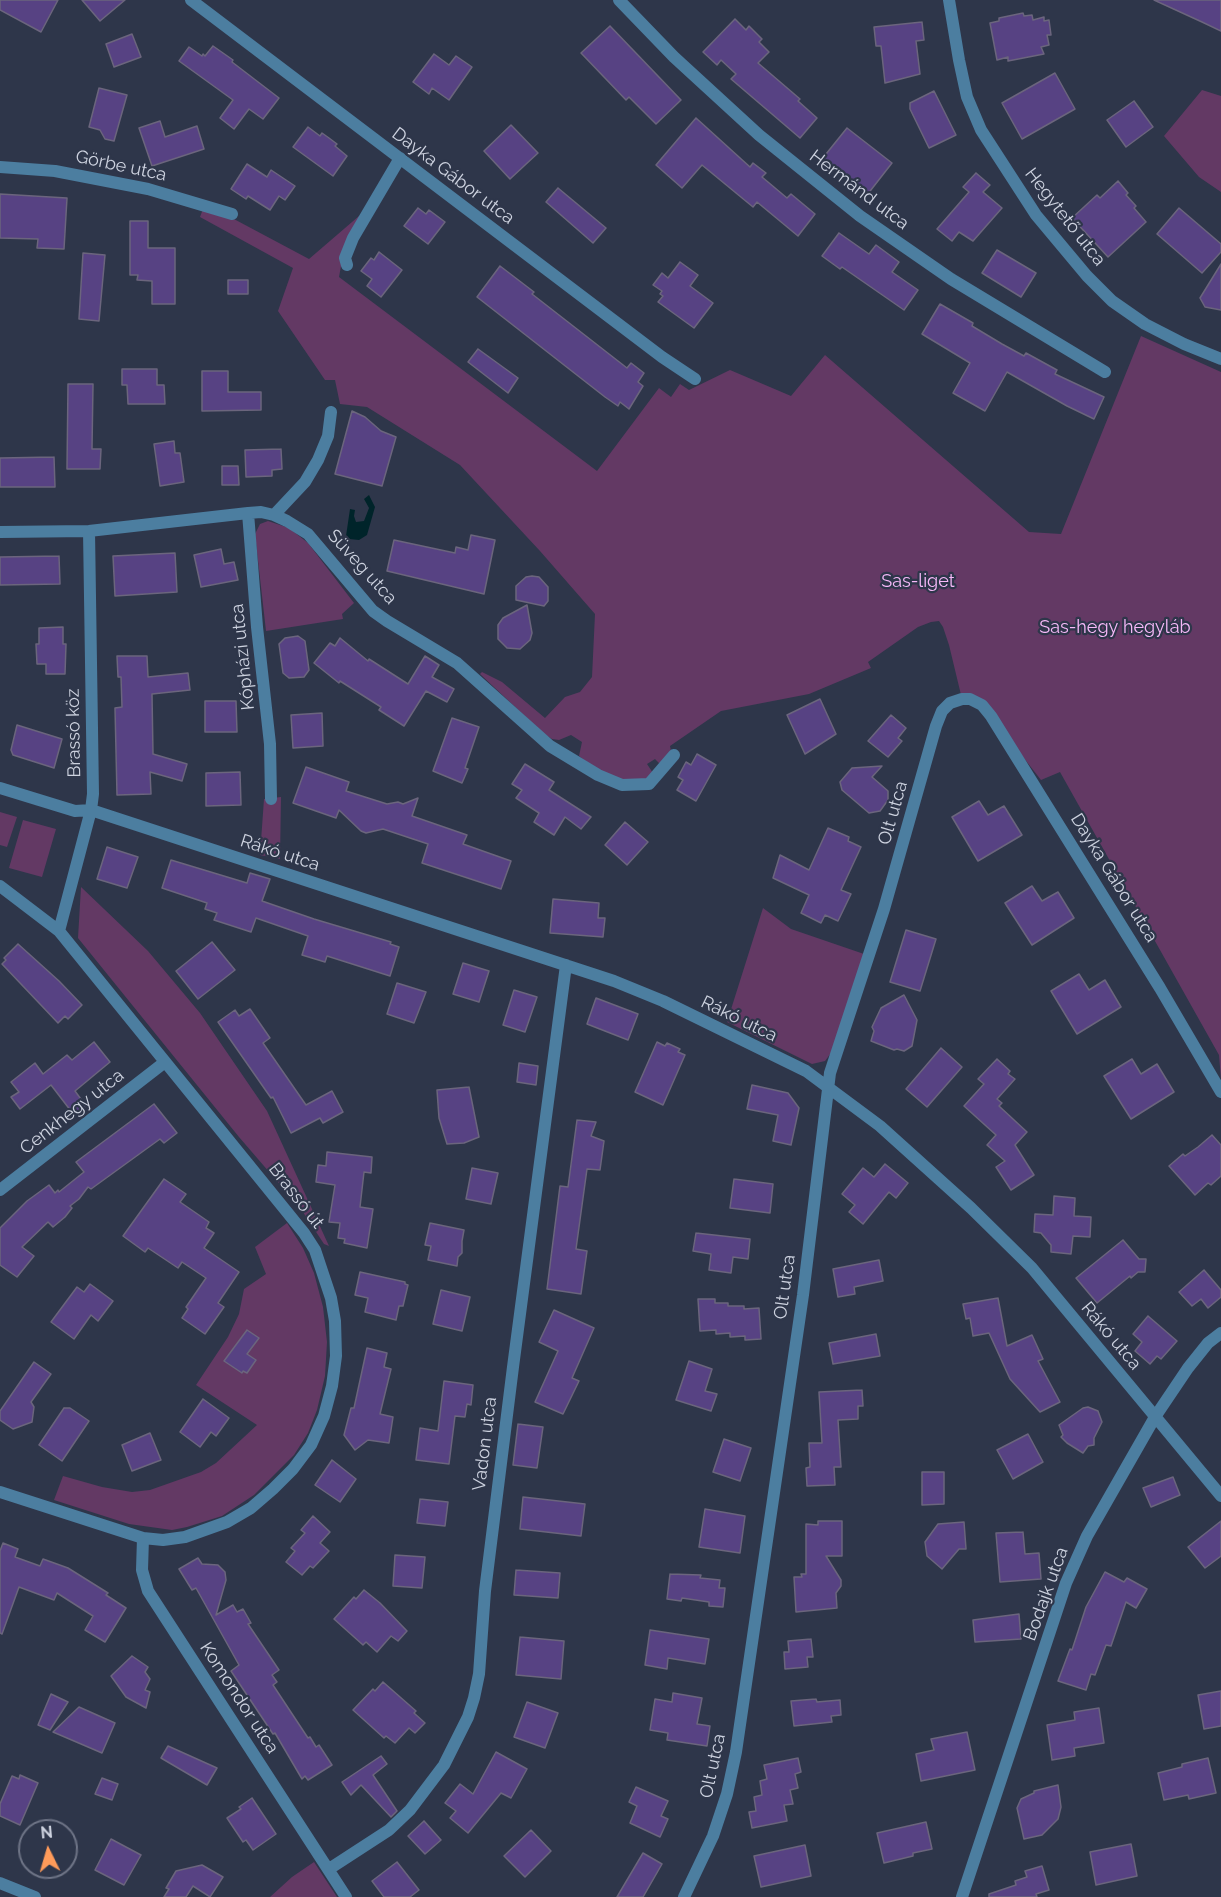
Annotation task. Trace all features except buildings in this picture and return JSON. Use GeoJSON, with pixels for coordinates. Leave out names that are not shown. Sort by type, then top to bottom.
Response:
{"type":"FeatureCollection","features":[{"type":"Feature","properties":{"kind":"street","name":"Dayka Gábor utca"},"geometry":{"type":"LineString","coordinates":[[191,0],[662,357],[695,379]]}},
{"type":"Feature","properties":{"kind":"street","name":"Hermánd utca"},"geometry":{"type":"LineString","coordinates":[[619,0],[674,57],[759,135],[860,216],[951,279],[1105,372]]}},
{"type":"Feature","properties":{"kind":"street","name":"Hegytető utca"},"geometry":{"type":"LineString","coordinates":[[949,0],[967,97],[981,130],[1036,215],[1087,276],[1112,301],[1145,324],[1184,344],[1221,359]]}},
{"type":"Feature","properties":{"kind":"street"},"geometry":{"type":"LineString","coordinates":[[347,265],[345,258],[352,238],[400,159]]}},
{"type":"Feature","properties":{"kind":"street","name":"Görbe utca"},"geometry":{"type":"LineString","coordinates":[[0,168],[55,171],[148,189],[232,214]]}},
{"type":"Feature","properties":{"kind":"street"},"geometry":{"type":"LineString","coordinates":[[274,515],[305,482],[318,460],[328,436],[331,412]]}},
{"type":"Feature","properties":{"kind":"street","name":"Süveg utca"},"geometry":{"type":"LineString","coordinates":[[0,532],[89,531],[248,513],[261,512],[274,515],[287,520],[308,534],[373,611],[457,663],[550,746],[598,775],[622,785],[649,784],[674,755]]}},
{"type":"Feature","properties":{"kind":"street","name":"Kópházi utca"},"geometry":{"type":"LineString","coordinates":[[248,513],[270,744],[271,799]]}},
{"type":"Feature","properties":{"kind":"street","name":"Brassó köz"},"geometry":{"type":"LineString","coordinates":[[59,931],[91,810],[93,794],[89,531]]}},
{"type":"Feature","properties":{"kind":"street","name":"Dayka Gábor utca"},"geometry":{"type":"LineString","coordinates":[[962,699],[970,699],[982,705],[991,716],[1160,988],[1221,1092]]}},
{"type":"Feature","properties":{"kind":"street","name":"Olt utca"},"geometry":{"type":"LineString","coordinates":[[684,1897],[713,1836],[727,1794],[736,1752],[803,1295],[830,1073],[884,909],[936,726],[942,711],[950,703],[962,699]]}},
{"type":"Feature","properties":{"kind":"street"},"geometry":{"type":"LineString","coordinates":[[0,788],[75,811],[91,810]]}},
{"type":"Feature","properties":{"kind":"street","name":"Rákó utca"},"geometry":{"type":"LineString","coordinates":[[91,810],[614,981],[663,1001],[806,1071],[880,1126],[971,1208],[1032,1268],[1221,1496]]}},
{"type":"Feature","properties":{"kind":"street","name":"Brassó út"},"geometry":{"type":"LineString","coordinates":[[0,886],[59,931],[304,1233],[315,1250],[331,1298],[335,1321],[336,1356],[332,1386],[324,1416],[311,1445],[293,1469],[251,1508],[204,1532],[163,1540],[143,1538],[0,1492]]}},
{"type":"Feature","properties":{"kind":"street","name":"Vadon utca"},"geometry":{"type":"LineString","coordinates":[[329,1869],[389,1830],[410,1810],[444,1765],[464,1727],[474,1698],[482,1648],[485,1591],[511,1379],[566,966]]}},
{"type":"Feature","properties":{"kind":"street","name":"Cenkhegy utca"},"geometry":{"type":"LineString","coordinates":[[0,1191],[165,1062]]}},
{"type":"Feature","properties":{"kind":"street","name":"Bodajk utca"},"geometry":{"type":"LineString","coordinates":[[962,1897],[1066,1584],[1087,1536],[1155,1417],[1188,1368],[1208,1343],[1221,1333]]}},
{"type":"Feature","properties":{"kind":"street","name":"Komondor utca"},"geometry":{"type":"LineString","coordinates":[[143,1538],[142,1570],[148,1591],[329,1869]]}},
{"type":"Feature","properties":{"kind":"street"},"geometry":{"type":"LineString","coordinates":[[329,1869],[346,1897]]}},
{"type":"Feature","properties":{"kind":"street"},"geometry":{"type":"LineString","coordinates":[[0,1883],[35,1897]]}},
{"type":"Feature","properties":{"kind":"green space"},"geometry":{"type":"Polygon","coordinates":[[[1202,90],[1221,96],[1221,192],[1199,177],[1164,136],[1202,90]]]}},
{"type":"Feature","properties":{"kind":"green space"},"geometry":{"type":"Polygon","coordinates":[[[203,209],[232,218],[309,259],[359,216],[362,218],[345,244],[339,277],[597,471],[659,388],[671,397],[680,384],[689,390],[730,370],[791,396],[825,355],[1029,532],[1061,534],[1141,336],[1221,372],[1221,1079],[1219,1055],[1060,772],[1041,780],[991,716],[962,699],[949,645],[939,621],[918,627],[868,662],[871,668],[809,694],[721,711],[670,746],[671,751],[662,766],[655,759],[647,764],[653,773],[649,779],[624,781],[599,772],[579,756],[582,742],[571,735],[559,740],[544,734],[480,674],[482,672],[502,682],[545,718],[565,697],[580,692],[592,677],[595,614],[460,465],[367,407],[340,404],[335,380],[325,380],[278,311],[293,268],[200,217],[203,209]]]}},
{"type":"Feature","properties":{"kind":"green space"},"geometry":{"type":"Polygon","coordinates":[[[268,521],[289,528],[308,543],[354,603],[342,614],[343,619],[266,631],[255,534],[260,524],[268,521]]]}},
{"type":"Feature","properties":{"kind":"green space"},"geometry":{"type":"Polygon","coordinates":[[[281,797],[280,859],[260,855],[264,799],[281,797]]]}},
{"type":"Feature","properties":{"kind":"green space"},"geometry":{"type":"Polygon","coordinates":[[[0,812],[17,817],[7,847],[0,845],[0,812]]]}},
{"type":"Feature","properties":{"kind":"green space"},"geometry":{"type":"Polygon","coordinates":[[[23,820],[56,829],[42,877],[9,868],[23,820]]]}},
{"type":"Feature","properties":{"kind":"green space"},"geometry":{"type":"Polygon","coordinates":[[[81,887],[148,951],[200,1013],[267,1111],[329,1246],[324,1244],[301,1209],[239,1137],[78,938],[81,887]]]}},
{"type":"Feature","properties":{"kind":"green space"},"geometry":{"type":"Polygon","coordinates":[[[763,908],[791,929],[864,954],[831,1053],[825,1061],[812,1064],[727,1022],[763,908]]]}},
{"type":"Feature","properties":{"kind":"green space"},"geometry":{"type":"Polygon","coordinates":[[[287,1223],[303,1248],[314,1273],[323,1307],[327,1342],[325,1376],[317,1410],[308,1433],[294,1455],[254,1495],[222,1516],[172,1530],[129,1524],[54,1500],[63,1476],[102,1487],[132,1492],[150,1490],[201,1472],[216,1463],[257,1425],[196,1385],[228,1337],[239,1314],[244,1289],[266,1274],[255,1247],[287,1223]]]}},
{"type":"Feature","properties":{"kind":"green space"},"geometry":{"type":"Polygon","coordinates":[[[314,1862],[337,1897],[270,1897],[292,1877],[314,1862]]]}},
{"type":"Feature","properties":{"kind":"shaded area"},"geometry":{"type":"Polygon","coordinates":[[[369,495],[375,507],[367,535],[359,540],[349,539],[346,536],[350,509],[355,510],[356,522],[364,521],[369,508],[364,499],[369,495]]]}},
{"type":"Feature","properties":{"kind":"park label","name":"Sas-liget"},"geometry":{"type":"Point","coordinates":[918,582]}},
{"type":"Feature","properties":{"kind":"park label","name":"Sas-hegy hegyláb"},"geometry":{"type":"Point","coordinates":[1115,628]}}]}
